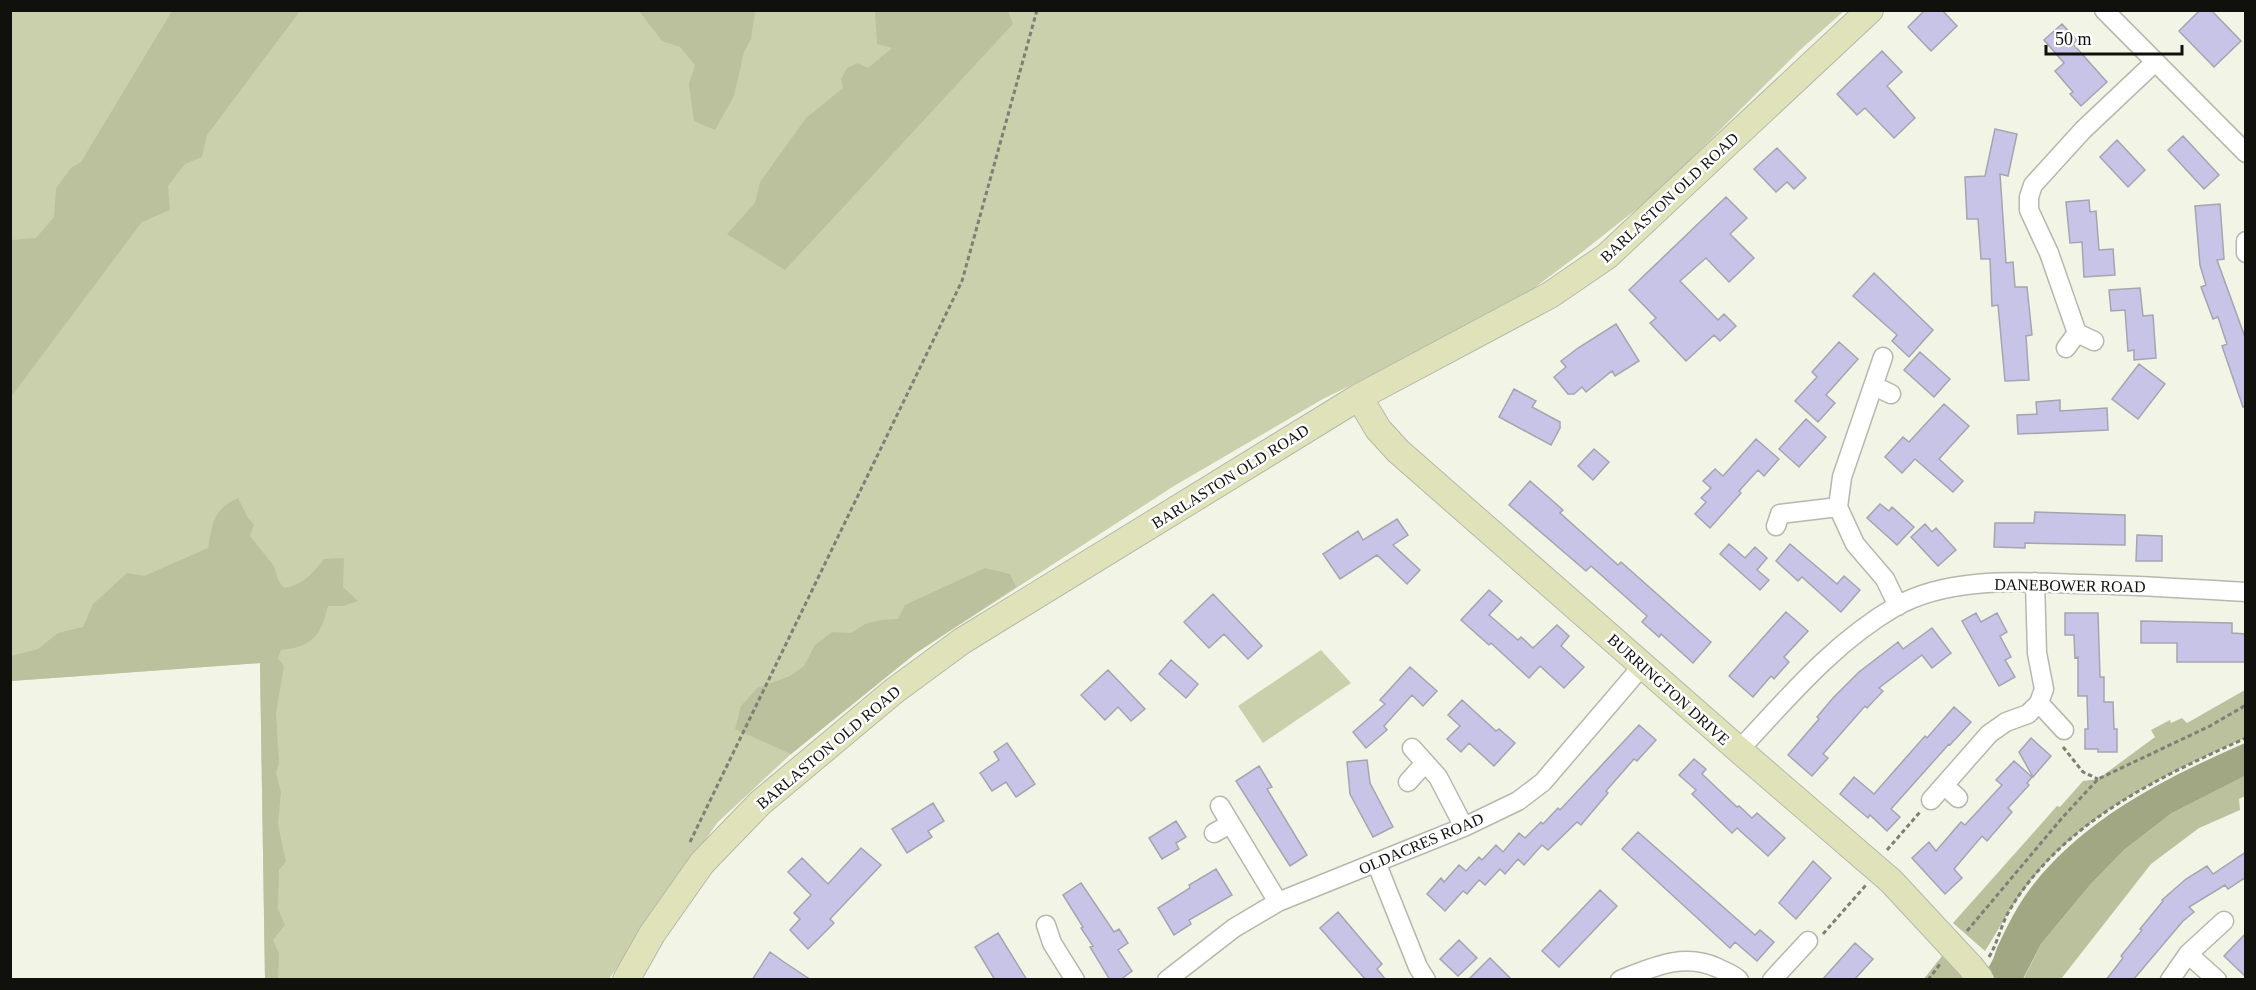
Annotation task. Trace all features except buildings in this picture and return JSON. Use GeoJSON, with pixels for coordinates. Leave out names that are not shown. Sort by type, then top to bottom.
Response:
{"type":"FeatureCollection","features":[{"type":"Feature","properties":{"kind":"street","name":"BARLASTON OLD ROAD"},"geometry":{"type":"LineString","coordinates":[[627,980],[652,934],[702,863],[760,803],[894,691],[962,641],[1359,397],[1550,295],[1607,256],[1870,10]]}},
{"type":"Feature","properties":{"kind":"street"},"geometry":{"type":"LineString","coordinates":[[2104,10],[2246,153]]}},
{"type":"Feature","properties":{"kind":"street"},"geometry":{"type":"LineString","coordinates":[[2066,348],[2085,337],[2030,210],[2029,197],[2033,185],[2083,130],[2155,62]]}},
{"type":"Feature","properties":{"kind":"street"},"geometry":{"type":"LineString","coordinates":[[2246,242],[2246,253]]}},
{"type":"Feature","properties":{"kind":"street"},"geometry":{"type":"LineString","coordinates":[[1883,357],[1842,477],[1838,507],[1855,544],[1885,579],[1898,606]]}},
{"type":"Feature","properties":{"kind":"street"},"geometry":{"type":"LineString","coordinates":[[1874,386],[1891,394]]}},
{"type":"Feature","properties":{"kind":"street","name":"BURRINGTON DRIVE"},"geometry":{"type":"LineString","coordinates":[[1359,397],[1378,429],[1398,451],[1891,881],[1978,970]]}},
{"type":"Feature","properties":{"kind":"street"},"geometry":{"type":"LineString","coordinates":[[1774,514],[1838,507]]}},
{"type":"Feature","properties":{"kind":"street","name":"DANEBOWER ROAD"},"geometry":{"type":"LineString","coordinates":[[1739,750],[1834,651],[1863,628],[1898,606],[1930,593],[1995,582],[2246,592]]}},
{"type":"Feature","properties":{"kind":"street"},"geometry":{"type":"LineString","coordinates":[[1931,800],[1989,734],[2006,722],[2028,714],[2039,703],[2044,689],[2037,653],[2035,582]]}},
{"type":"Feature","properties":{"kind":"street","name":"OLDACRES ROAD"},"geometry":{"type":"LineString","coordinates":[[1167,980],[1186,973],[1234,928],[1278,902],[1464,826],[1518,801],[1543,782],[1643,665]]}},
{"type":"Feature","properties":{"kind":"street"},"geometry":{"type":"LineString","coordinates":[[2039,703],[2064,730]]}},
{"type":"Feature","properties":{"kind":"street"},"geometry":{"type":"LineString","coordinates":[[1412,748],[1437,777],[1464,826]]}},
{"type":"Feature","properties":{"kind":"street"},"geometry":{"type":"LineString","coordinates":[[1408,782],[1425,763]]}},
{"type":"Feature","properties":{"kind":"street"},"geometry":{"type":"LineString","coordinates":[[1944,785],[1958,798]]}},
{"type":"Feature","properties":{"kind":"street"},"geometry":{"type":"LineString","coordinates":[[1220,806],[1278,902]]}},
{"type":"Feature","properties":{"kind":"street"},"geometry":{"type":"LineString","coordinates":[[1214,833],[1230,824]]}},
{"type":"Feature","properties":{"kind":"street"},"geometry":{"type":"LineString","coordinates":[[1376,862],[1418,968],[1426,980]]}},
{"type":"Feature","properties":{"kind":"street"},"geometry":{"type":"LineString","coordinates":[[2170,980],[2188,954],[2224,921]]}},
{"type":"Feature","properties":{"kind":"street"},"geometry":{"type":"LineString","coordinates":[[1046,925],[1044,946],[1075,980]]}},
{"type":"Feature","properties":{"kind":"street"},"geometry":{"type":"LineString","coordinates":[[1772,980],[1808,941]]}},
{"type":"Feature","properties":{"kind":"street"},"geometry":{"type":"LineString","coordinates":[[2188,954],[2217,980]]}},
{"type":"Feature","properties":{"kind":"street"},"geometry":{"type":"LineString","coordinates":[[1620,980],[1661,964],[1684,960],[1711,965],[1739,980]]}},
{"type":"Feature","properties":{"kind":"path"},"geometry":{"type":"LineString","coordinates":[[690,844],[962,281],[1037,10]]}},
{"type":"Feature","properties":{"kind":"path"},"geometry":{"type":"LineString","coordinates":[[1928,980],[2062,818],[2098,779],[2210,726],[2246,705]]}},
{"type":"Feature","properties":{"kind":"path"},"geometry":{"type":"LineString","coordinates":[[2064,730],[2056,738],[2084,772],[2098,779]]}},
{"type":"Feature","properties":{"kind":"path"},"geometry":{"type":"LineString","coordinates":[[1978,970],[1990,955],[2009,912],[2032,879],[2082,830],[2126,797],[2246,738]]}},
{"type":"Feature","properties":{"kind":"path"},"geometry":{"type":"LineString","coordinates":[[1808,941],[1815,944],[1931,800]]}},
{"type":"Feature","properties":{"kind":"shaded area"},"geometry":{"type":"Polygon","coordinates":[[[11,11],[1844,11],[1800,50],[1658,192],[1530,291],[1409,357],[1323,399],[1174,486],[916,653],[791,754],[717,823],[609,979],[265,979],[260,663],[11,681],[11,11]]]}},
{"type":"Feature","properties":{"kind":"shaded area"},"geometry":{"type":"Polygon","coordinates":[[[172,11],[300,11],[207,135],[202,157],[185,164],[168,186],[170,210],[142,222],[11,397],[11,240],[36,238],[54,217],[56,188],[71,168],[81,162],[172,11]]]}},
{"type":"Feature","properties":{"kind":"shaded area"},"geometry":{"type":"Polygon","coordinates":[[[639,11],[755,11],[751,39],[744,52],[734,96],[715,130],[694,121],[689,84],[695,65],[680,47],[662,41],[639,11]]]}},
{"type":"Feature","properties":{"kind":"shaded area"},"geometry":{"type":"Polygon","coordinates":[[[875,11],[1008,11],[1013,24],[785,270],[727,234],[755,203],[760,182],[806,118],[843,88],[841,79],[847,68],[858,63],[868,68],[892,48],[877,44],[875,11]]]}},
{"type":"Feature","properties":{"kind":"shaded area"},"geometry":{"type":"Polygon","coordinates":[[[238,498],[248,518],[254,524],[250,536],[274,566],[278,580],[284,588],[312,574],[324,559],[344,558],[343,587],[358,601],[343,606],[328,606],[322,625],[314,638],[301,646],[281,650],[278,658],[284,666],[276,713],[279,763],[276,773],[281,792],[278,825],[286,862],[279,870],[278,909],[285,925],[273,940],[279,954],[278,979],[265,979],[260,663],[11,681],[11,656],[38,649],[58,633],[83,627],[93,604],[127,573],[144,576],[208,548],[218,513],[238,498]]]}},
{"type":"Feature","properties":{"kind":"shaded area"},"geometry":{"type":"Polygon","coordinates":[[[985,568],[1010,574],[1016,587],[916,653],[791,754],[735,729],[741,706],[757,688],[790,676],[804,666],[815,645],[832,632],[851,633],[865,624],[898,619],[905,605],[985,568]]]}},
{"type":"Feature","properties":{"kind":"shaded area"},"geometry":{"type":"Polygon","coordinates":[[[1321,650],[1351,683],[1263,743],[1238,706],[1321,650]]]}},
{"type":"Feature","properties":{"kind":"shaded area"},"geometry":{"type":"Polygon","coordinates":[[[2245,690],[2245,738],[2159,780],[2104,813],[2078,832],[2033,878],[1985,951],[1953,923],[2057,806],[2060,807],[2083,781],[2098,779],[2155,737],[2151,730],[2170,720],[2171,723],[2182,718],[2187,723],[2245,690]]]}},
{"type":"Feature","properties":{"kind":"shaded area"},"geometry":{"type":"Polygon","coordinates":[[[2245,743],[2245,776],[2172,813],[2124,850],[2090,885],[2041,944],[2023,979],[1978,980],[1991,964],[2009,923],[2028,892],[2054,860],[2078,838],[2130,801],[2158,785],[2245,743]]]}},
{"type":"Feature","properties":{"kind":"shaded area"},"geometry":{"type":"Polygon","coordinates":[[[2245,776],[2245,796],[2239,799],[2240,810],[2199,828],[2151,864],[2061,979],[2023,980],[2041,944],[2090,885],[2124,850],[2172,813],[2245,776]]]}},
{"type":"Feature","properties":{"kind":"shaded area"},"geometry":{"type":"Polygon","coordinates":[[[1942,956],[1965,978],[1964,980],[1923,980],[1942,956]]]}}]}
